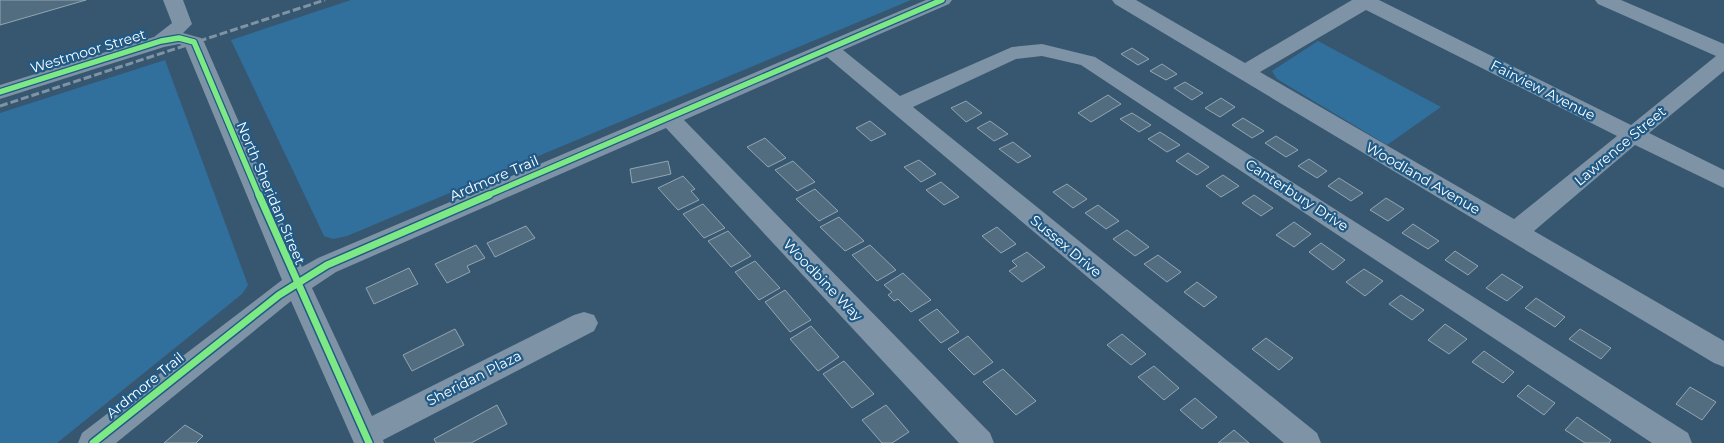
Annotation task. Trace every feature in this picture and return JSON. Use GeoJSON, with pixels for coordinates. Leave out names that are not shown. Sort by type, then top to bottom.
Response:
{"type":"FeatureCollection","features":[{"type":"Feature","properties":{"kind":"street"},"geometry":{"type":"LineString","coordinates":[[161,41],[182,24],[173,0]]}},
{"type":"Feature","properties":{"kind":"street","name":"Ardmore Trail"},"geometry":{"type":"LineString","coordinates":[[93,443],[296,282],[335,262],[942,0]]}},
{"type":"Feature","properties":{"kind":"street","name":"Woodland Avenue"},"geometry":{"type":"LineString","coordinates":[[1122,0],[1724,355]]}},
{"type":"Feature","properties":{"kind":"street"},"geometry":{"type":"LineString","coordinates":[[1605,0],[1724,52]]}},
{"type":"Feature","properties":{"kind":"street"},"geometry":{"type":"LineString","coordinates":[[1245,73],[1268,57],[1365,1]]}},
{"type":"Feature","properties":{"kind":"street","name":"Fairview Avenue"},"geometry":{"type":"LineString","coordinates":[[1365,1],[1724,180]]}},
{"type":"Feature","properties":{"kind":"street","name":"Westmoor Street"},"geometry":{"type":"LineString","coordinates":[[0,92],[161,41],[185,38]]}},
{"type":"Feature","properties":{"kind":"street","name":"North Sheridan Street"},"geometry":{"type":"LineString","coordinates":[[185,38],[195,44],[296,282],[367,438]]}},
{"type":"Feature","properties":{"kind":"street","name":"Sussex Drive"},"geometry":{"type":"LineString","coordinates":[[828,48],[1306,443]]}},
{"type":"Feature","properties":{"kind":"street","name":"Canterbury Drive"},"geometry":{"type":"LineString","coordinates":[[897,106],[1012,53],[1042,50],[1088,61],[1676,443]]}},
{"type":"Feature","properties":{"kind":"street","name":"Lawrence Street"},"geometry":{"type":"LineString","coordinates":[[1516,232],[1724,60]]}},
{"type":"Feature","properties":{"kind":"street","name":"Woodbine Way"},"geometry":{"type":"LineString","coordinates":[[668,117],[978,443]]}},
{"type":"Feature","properties":{"kind":"street","name":"Sheridan Plaza"},"geometry":{"type":"LineString","coordinates":[[367,438],[584,323]]}},
{"type":"Feature","properties":{"kind":"shaded area"},"geometry":{"type":"Polygon","coordinates":[[[351,0],[911,0],[347,236],[333,239],[324,236],[231,40],[351,0]]]}},
{"type":"Feature","properties":{"kind":"shaded area"},"geometry":{"type":"Polygon","coordinates":[[[1318,41],[1441,107],[1387,145],[1277,79],[1272,71],[1318,41]]]}},
{"type":"Feature","properties":{"kind":"shaded area"},"geometry":{"type":"Polygon","coordinates":[[[165,60],[248,285],[242,294],[57,443],[0,443],[0,113],[165,60]]]}},
{"type":"Feature","properties":{"kind":"building"},"geometry":{"type":"Polygon","coordinates":[[[0,0],[86,0],[0,25],[0,0]]]}},
{"type":"Feature","properties":{"kind":"building"},"geometry":{"type":"Polygon","coordinates":[[[1132,48],[1149,59],[1138,65],[1121,54],[1132,48]]]}},
{"type":"Feature","properties":{"kind":"building"},"geometry":{"type":"Polygon","coordinates":[[[1162,64],[1177,74],[1166,80],[1150,71],[1162,64]]]}},
{"type":"Feature","properties":{"kind":"building"},"geometry":{"type":"Polygon","coordinates":[[[1185,82],[1203,93],[1192,100],[1174,88],[1185,82]]]}},
{"type":"Feature","properties":{"kind":"building"},"geometry":{"type":"Polygon","coordinates":[[[1108,95],[1121,104],[1091,122],[1078,113],[1108,95]]]}},
{"type":"Feature","properties":{"kind":"building"},"geometry":{"type":"Polygon","coordinates":[[[1221,98],[1235,107],[1220,117],[1205,108],[1221,98]]]}},
{"type":"Feature","properties":{"kind":"building"},"geometry":{"type":"Polygon","coordinates":[[[966,101],[982,113],[966,122],[951,108],[966,101]]]}},
{"type":"Feature","properties":{"kind":"building"},"geometry":{"type":"Polygon","coordinates":[[[1132,113],[1151,125],[1139,132],[1120,119],[1132,113]]]}},
{"type":"Feature","properties":{"kind":"building"},"geometry":{"type":"Polygon","coordinates":[[[1243,118],[1264,131],[1252,138],[1232,125],[1243,118]]]}},
{"type":"Feature","properties":{"kind":"building"},"geometry":{"type":"Polygon","coordinates":[[[870,121],[886,134],[871,141],[856,128],[870,121]]]}},
{"type":"Feature","properties":{"kind":"building"},"geometry":{"type":"Polygon","coordinates":[[[990,121],[1008,134],[994,141],[977,128],[990,121]]]}},
{"type":"Feature","properties":{"kind":"building"},"geometry":{"type":"Polygon","coordinates":[[[1160,132],[1180,145],[1167,152],[1148,139],[1160,132]]]}},
{"type":"Feature","properties":{"kind":"building"},"geometry":{"type":"Polygon","coordinates":[[[1276,136],[1298,150],[1286,157],[1265,143],[1276,136]]]}},
{"type":"Feature","properties":{"kind":"building"},"geometry":{"type":"Polygon","coordinates":[[[765,138],[786,158],[768,167],[747,147],[765,138]]]}},
{"type":"Feature","properties":{"kind":"building"},"geometry":{"type":"Polygon","coordinates":[[[1013,142],[1031,156],[1018,163],[999,149],[1013,142]]]}},
{"type":"Feature","properties":{"kind":"building"},"geometry":{"type":"Polygon","coordinates":[[[1188,153],[1209,167],[1197,175],[1176,161],[1188,153]]]}},
{"type":"Feature","properties":{"kind":"building"},"geometry":{"type":"Polygon","coordinates":[[[1309,159],[1327,171],[1317,178],[1298,166],[1309,159]]]}},
{"type":"Feature","properties":{"kind":"building"},"geometry":{"type":"Polygon","coordinates":[[[919,160],[936,174],[921,182],[904,167],[919,160]]]}},
{"type":"Feature","properties":{"kind":"building"},"geometry":{"type":"Polygon","coordinates":[[[668,161],[671,174],[632,183],[630,169],[668,161]]]}},
{"type":"Feature","properties":{"kind":"building"},"geometry":{"type":"Polygon","coordinates":[[[793,161],[815,182],[797,191],[775,170],[793,161]]]}},
{"type":"Feature","properties":{"kind":"building"},"geometry":{"type":"Polygon","coordinates":[[[1223,175],[1239,186],[1221,197],[1206,186],[1223,175]]]}},
{"type":"Feature","properties":{"kind":"building"},"geometry":{"type":"Polygon","coordinates":[[[683,176],[695,189],[691,191],[699,200],[678,210],[658,188],[683,176]]]}},
{"type":"Feature","properties":{"kind":"building"},"geometry":{"type":"Polygon","coordinates":[[[1339,178],[1363,193],[1351,201],[1328,186],[1339,178]]]}},
{"type":"Feature","properties":{"kind":"building"},"geometry":{"type":"Polygon","coordinates":[[[941,182],[959,197],[944,205],[926,190],[941,182]]]}},
{"type":"Feature","properties":{"kind":"building"},"geometry":{"type":"Polygon","coordinates":[[[1067,184],[1087,199],[1073,208],[1053,192],[1067,184]]]}},
{"type":"Feature","properties":{"kind":"building"},"geometry":{"type":"Polygon","coordinates":[[[815,189],[838,211],[819,221],[796,199],[815,189]]]}},
{"type":"Feature","properties":{"kind":"building"},"geometry":{"type":"Polygon","coordinates":[[[1254,195],[1273,208],[1261,216],[1242,203],[1254,195]]]}},
{"type":"Feature","properties":{"kind":"building"},"geometry":{"type":"Polygon","coordinates":[[[1386,198],[1404,209],[1388,221],[1370,210],[1386,198]]]}},
{"type":"Feature","properties":{"kind":"building"},"geometry":{"type":"Polygon","coordinates":[[[703,204],[725,228],[704,238],[683,214],[703,204]]]}},
{"type":"Feature","properties":{"kind":"building"},"geometry":{"type":"Polygon","coordinates":[[[1098,205],[1119,221],[1106,229],[1085,213],[1098,205]]]}},
{"type":"Feature","properties":{"kind":"building"},"geometry":{"type":"Polygon","coordinates":[[[839,217],[864,241],[845,251],[820,227],[839,217]]]}},
{"type":"Feature","properties":{"kind":"building"},"geometry":{"type":"Polygon","coordinates":[[[1294,222],[1311,234],[1294,247],[1276,235],[1294,222]]]}},
{"type":"Feature","properties":{"kind":"building"},"geometry":{"type":"Polygon","coordinates":[[[1413,224],[1439,241],[1428,249],[1402,233],[1413,224]]]}},
{"type":"Feature","properties":{"kind":"building"},"geometry":{"type":"Polygon","coordinates":[[[526,226],[535,238],[495,257],[487,243],[526,226]]]}},
{"type":"Feature","properties":{"kind":"building"},"geometry":{"type":"Polygon","coordinates":[[[997,227],[1016,244],[1001,253],[982,236],[997,227]]]}},
{"type":"Feature","properties":{"kind":"building"},"geometry":{"type":"Polygon","coordinates":[[[1127,230],[1149,247],[1135,256],[1113,239],[1127,230]]]}},
{"type":"Feature","properties":{"kind":"building"},"geometry":{"type":"Polygon","coordinates":[[[728,231],[751,256],[731,267],[708,241],[728,231]]]}},
{"type":"Feature","properties":{"kind":"building"},"geometry":{"type":"Polygon","coordinates":[[[1321,243],[1345,260],[1333,270],[1309,252],[1321,243]]]}},
{"type":"Feature","properties":{"kind":"building"},"geometry":{"type":"Polygon","coordinates":[[[476,245],[485,258],[467,266],[470,272],[447,283],[435,264],[476,245]]]}},
{"type":"Feature","properties":{"kind":"building"},"geometry":{"type":"Polygon","coordinates":[[[870,245],[896,270],[877,281],[852,255],[870,245]]]}},
{"type":"Feature","properties":{"kind":"building"},"geometry":{"type":"Polygon","coordinates":[[[1455,251],[1478,266],[1468,275],[1445,260],[1455,251]]]}},
{"type":"Feature","properties":{"kind":"building"},"geometry":{"type":"Polygon","coordinates":[[[1027,252],[1045,267],[1022,282],[1009,271],[1017,266],[1012,261],[1027,252]]]}},
{"type":"Feature","properties":{"kind":"building"},"geometry":{"type":"Polygon","coordinates":[[[1158,255],[1181,272],[1167,282],[1144,264],[1158,255]]]}},
{"type":"Feature","properties":{"kind":"building"},"geometry":{"type":"Polygon","coordinates":[[[755,261],[780,288],[759,300],[735,272],[755,261]]]}},
{"type":"Feature","properties":{"kind":"building"},"geometry":{"type":"Polygon","coordinates":[[[409,268],[418,284],[374,304],[366,288],[409,268]]]}},
{"type":"Feature","properties":{"kind":"building"},"geometry":{"type":"Polygon","coordinates":[[[1364,269],[1383,281],[1365,296],[1346,282],[1364,269]]]}},
{"type":"Feature","properties":{"kind":"building"},"geometry":{"type":"Polygon","coordinates":[[[903,273],[931,300],[911,312],[898,299],[894,301],[888,295],[892,292],[884,285],[903,273]]]}},
{"type":"Feature","properties":{"kind":"building"},"geometry":{"type":"Polygon","coordinates":[[[1502,274],[1523,287],[1507,301],[1486,288],[1502,274]]]}},
{"type":"Feature","properties":{"kind":"building"},"geometry":{"type":"Polygon","coordinates":[[[1197,282],[1217,297],[1204,307],[1184,292],[1197,282]]]}},
{"type":"Feature","properties":{"kind":"building"},"geometry":{"type":"Polygon","coordinates":[[[785,290],[811,320],[790,332],[765,302],[785,290]]]}},
{"type":"Feature","properties":{"kind":"building"},"geometry":{"type":"Polygon","coordinates":[[[1401,295],[1424,310],[1412,320],[1389,304],[1401,295]]]}},
{"type":"Feature","properties":{"kind":"building"},"geometry":{"type":"Polygon","coordinates":[[[1536,298],[1565,317],[1555,327],[1525,308],[1536,298]]]}},
{"type":"Feature","properties":{"kind":"building"},"geometry":{"type":"Polygon","coordinates":[[[937,309],[959,332],[941,343],[919,320],[937,309]]]}},
{"type":"Feature","properties":{"kind":"building"},"geometry":{"type":"Polygon","coordinates":[[[1445,324],[1467,339],[1449,354],[1428,340],[1445,324]]]}},
{"type":"Feature","properties":{"kind":"building"},"geometry":{"type":"Polygon","coordinates":[[[811,326],[839,357],[818,371],[790,339],[811,326]]]}},
{"type":"Feature","properties":{"kind":"building"},"geometry":{"type":"Polygon","coordinates":[[[455,329],[464,345],[412,371],[403,355],[455,329]]]}},
{"type":"Feature","properties":{"kind":"building"},"geometry":{"type":"Polygon","coordinates":[[[1580,329],[1611,348],[1601,359],[1569,339],[1580,329]]]}},
{"type":"Feature","properties":{"kind":"building"},"geometry":{"type":"Polygon","coordinates":[[[1122,334],[1146,354],[1131,365],[1107,345],[1122,334]]]}},
{"type":"Feature","properties":{"kind":"building"},"geometry":{"type":"Polygon","coordinates":[[[968,336],[993,362],[974,375],[948,349],[968,336]]]}},
{"type":"Feature","properties":{"kind":"building"},"geometry":{"type":"Polygon","coordinates":[[[1266,338],[1293,358],[1279,370],[1252,349],[1266,338]]]}},
{"type":"Feature","properties":{"kind":"building"},"geometry":{"type":"Polygon","coordinates":[[[1484,351],[1514,372],[1503,383],[1472,362],[1484,351]]]}},
{"type":"Feature","properties":{"kind":"building"},"geometry":{"type":"Polygon","coordinates":[[[844,361],[874,394],[852,408],[823,374],[844,361]]]}},
{"type":"Feature","properties":{"kind":"building"},"geometry":{"type":"Polygon","coordinates":[[[1154,366],[1179,388],[1164,400],[1138,377],[1154,366]]]}},
{"type":"Feature","properties":{"kind":"building"},"geometry":{"type":"Polygon","coordinates":[[[1003,369],[1036,401],[1016,415],[983,382],[1003,369]]]}},
{"type":"Feature","properties":{"kind":"building"},"geometry":{"type":"Polygon","coordinates":[[[1528,385],[1555,403],[1544,415],[1517,396],[1528,385]]]}},
{"type":"Feature","properties":{"kind":"building"},"geometry":{"type":"Polygon","coordinates":[[[1690,387],[1716,402],[1702,420],[1676,404],[1690,387]]]}},
{"type":"Feature","properties":{"kind":"building"},"geometry":{"type":"Polygon","coordinates":[[[1195,398],[1217,417],[1202,429],[1180,410],[1195,398]]]}},
{"type":"Feature","properties":{"kind":"building"},"geometry":{"type":"Polygon","coordinates":[[[497,405],[507,424],[471,443],[436,443],[434,439],[497,405]]]}},
{"type":"Feature","properties":{"kind":"building"},"geometry":{"type":"Polygon","coordinates":[[[886,405],[909,432],[892,443],[882,443],[862,420],[886,405]]]}},
{"type":"Feature","properties":{"kind":"building"},"geometry":{"type":"Polygon","coordinates":[[[1577,417],[1611,440],[1609,443],[1585,443],[1565,430],[1577,417]]]}},
{"type":"Feature","properties":{"kind":"building"},"geometry":{"type":"Polygon","coordinates":[[[185,425],[203,436],[196,443],[164,443],[185,425]]]}},
{"type":"Feature","properties":{"kind":"building"},"geometry":{"type":"Polygon","coordinates":[[[1234,430],[1249,443],[1218,443],[1234,430]]]}},
{"type":"Feature","properties":{"kind":"railway"},"geometry":{"type":"LineString","coordinates":[[0,106],[325,0]]}},
{"type":"Feature","properties":{"kind":"cycle path"},"geometry":{"type":"LineString","coordinates":[[93,443],[279,295],[327,265],[942,0]]}},
{"type":"Feature","properties":{"kind":"cycle path"},"geometry":{"type":"LineString","coordinates":[[0,92],[161,41],[179,38],[194,42],[296,283],[369,443]]}}]}
